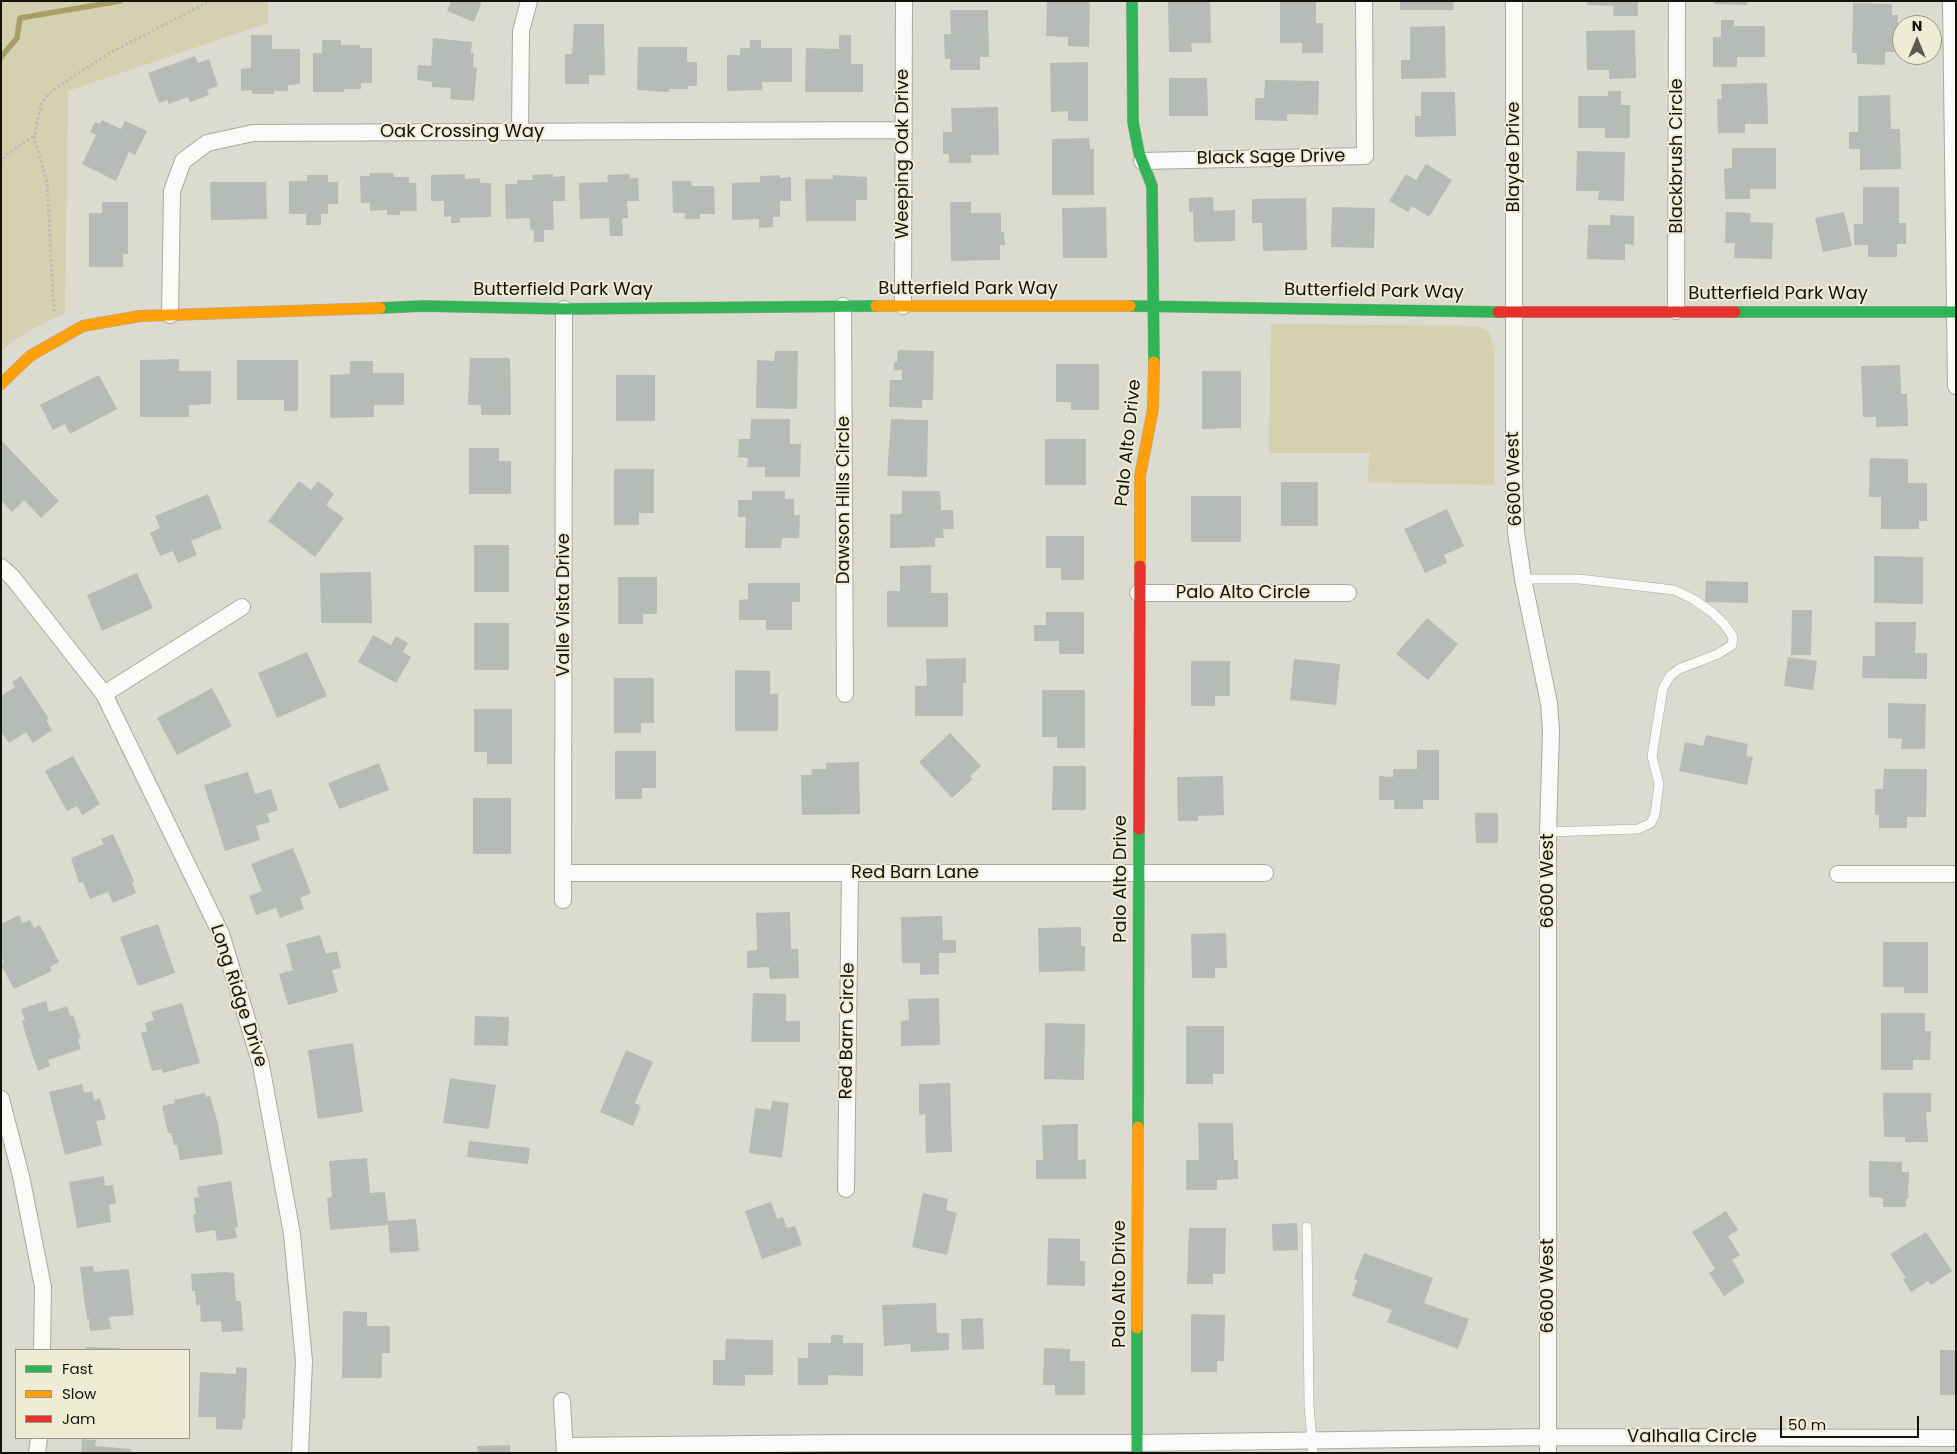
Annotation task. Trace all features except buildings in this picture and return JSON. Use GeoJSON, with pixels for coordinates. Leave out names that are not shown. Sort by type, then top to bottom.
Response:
{"type":"FeatureCollection","features":[{"type":"Feature","properties":{"kind":"street"},"geometry":{"type":"LineString","coordinates":[[520,132],[521,31],[529,1]]}},
{"type":"Feature","properties":{"kind":"street","name":"Weeping Oak Drive"},"geometry":{"type":"LineString","coordinates":[[903,306],[904,1]]}},
{"type":"Feature","properties":{"kind":"street","name":"Palo Alto Drive"},"geometry":{"type":"LineString","coordinates":[[1132,1],[1133,122],[1142,161],[1152,186],[1155,306],[1153,408],[1140,476],[1138,593],[1137,1448]]}},
{"type":"Feature","properties":{"kind":"street","name":"Black Sage Drive"},"geometry":{"type":"LineString","coordinates":[[1142,161],[1365,156],[1364,1]]}},
{"type":"Feature","properties":{"kind":"street","name":"Blayde Drive"},"geometry":{"type":"LineString","coordinates":[[1514,1],[1515,312]]}},
{"type":"Feature","properties":{"kind":"street","name":"Blackbrush Circle"},"geometry":{"type":"LineString","coordinates":[[1676,311],[1677,1]]}},
{"type":"Feature","properties":{"kind":"street"},"geometry":{"type":"LineString","coordinates":[[1952,1],[1956,386]]}},
{"type":"Feature","properties":{"kind":"street","name":"Oak Crossing Way"},"geometry":{"type":"LineString","coordinates":[[170,314],[172,191],[184,161],[207,143],[253,133],[904,130]]}},
{"type":"Feature","properties":{"kind":"street","name":"Butterfield Park Way"},"geometry":{"type":"LineString","coordinates":[[1,384],[30,356],[83,326],[140,316],[170,314],[423,306],[564,309],[843,306],[1155,306],[1515,312],[1955,312]]}},
{"type":"Feature","properties":{"kind":"street","name":"Dawson Hills Circle"},"geometry":{"type":"LineString","coordinates":[[843,306],[845,694]]}},
{"type":"Feature","properties":{"kind":"street","name":"Valle Vista Drive"},"geometry":{"type":"LineString","coordinates":[[563,900],[565,873],[564,309]]}},
{"type":"Feature","properties":{"kind":"street","name":"6600 West"},"geometry":{"type":"LineString","coordinates":[[1515,312],[1514,483],[1516,532],[1523,579],[1549,703],[1548,1445]]}},
{"type":"Feature","properties":{"kind":"street","name":"Long Ridge Drive"},"geometry":{"type":"LineString","coordinates":[[1,567],[13,578],[104,694],[220,934],[261,1065],[293,1244],[304,1360],[300,1453]]}},
{"type":"Feature","properties":{"kind":"street","name":"Palo Alto Circle"},"geometry":{"type":"LineString","coordinates":[[1138,593],[1348,593]]}},
{"type":"Feature","properties":{"kind":"street"},"geometry":{"type":"LineString","coordinates":[[104,694],[242,607]]}},
{"type":"Feature","properties":{"kind":"street","name":"Red Barn Lane"},"geometry":{"type":"LineString","coordinates":[[565,873],[1265,873]]}},
{"type":"Feature","properties":{"kind":"street","name":"Red Barn Circle"},"geometry":{"type":"LineString","coordinates":[[846,1189],[850,873]]}},
{"type":"Feature","properties":{"kind":"street"},"geometry":{"type":"LineString","coordinates":[[1838,874],[1956,874]]}},
{"type":"Feature","properties":{"kind":"street"},"geometry":{"type":"LineString","coordinates":[[1,1099],[20,1176],[43,1287],[42,1349]]}},
{"type":"Feature","properties":{"kind":"street"},"geometry":{"type":"LineString","coordinates":[[562,1401],[565,1449]]}},
{"type":"Feature","properties":{"kind":"street","name":"Valhalla Circle"},"geometry":{"type":"LineString","coordinates":[[565,1449],[1548,1445],[1956,1438]]}},
{"type":"Feature","properties":{"kind":"street"},"geometry":{"type":"LineString","coordinates":[[37,1453],[39,1439]]}},
{"type":"Feature","properties":{"kind":"lane"},"geometry":{"type":"LineString","coordinates":[[1523,579],[1579,579],[1674,590],[1713,613],[1725,625],[1733,637],[1732,645],[1718,654],[1679,669],[1670,676],[1663,688],[1652,756],[1658,784],[1655,814],[1651,823],[1638,829],[1548,832]]}},
{"type":"Feature","properties":{"kind":"lane"},"geometry":{"type":"LineString","coordinates":[[1307,1227],[1309,1405],[1312,1446]]}},
{"type":"Feature","properties":{"kind":"path"},"geometry":{"type":"LineString","coordinates":[[54,311],[47,183],[34,136],[42,102],[53,90],[106,55],[210,1]]}},
{"type":"Feature","properties":{"kind":"path"},"geometry":{"type":"LineString","coordinates":[[1,163],[5,156],[34,136]]}},
{"type":"Feature","properties":{"kind":"shaded area"},"geometry":{"type":"Polygon","coordinates":[[[1,1],[268,1],[268,23],[68,91],[65,313],[34,328],[13,341],[1,352],[1,1]]]}},
{"type":"Feature","properties":{"kind":"shaded area"},"geometry":{"type":"Polygon","coordinates":[[[1271,324],[1479,326],[1489,333],[1494,349],[1494,485],[1367,482],[1370,453],[1269,453],[1271,324]]]}},
{"type":"Feature","properties":{"kind":"waterway"},"geometry":{"type":"LineString","coordinates":[[1,57],[17,38],[20,18],[120,1]]}},
{"type":"Feature","properties":{"kind":"traffic: fast"},"geometry":{"type":"LineString","coordinates":[[1132,1],[1133,122],[1139,153],[1152,186],[1154,362]]}},
{"type":"Feature","properties":{"kind":"traffic: fast"},"geometry":{"type":"LineString","coordinates":[[380,308],[423,306],[564,309],[876,306]]}},
{"type":"Feature","properties":{"kind":"traffic: fast"},"geometry":{"type":"LineString","coordinates":[[1130,306],[1498,312]]}},
{"type":"Feature","properties":{"kind":"traffic: fast"},"geometry":{"type":"LineString","coordinates":[[1735,312],[1956,312]]}},
{"type":"Feature","properties":{"kind":"traffic: fast"},"geometry":{"type":"LineString","coordinates":[[1138,1127],[1139,829]]}},
{"type":"Feature","properties":{"kind":"traffic: fast"},"geometry":{"type":"LineString","coordinates":[[1137,1328],[1137,1453]]}},
{"type":"Feature","properties":{"kind":"traffic: slow"},"geometry":{"type":"LineString","coordinates":[[876,306],[1130,306]]}},
{"type":"Feature","properties":{"kind":"traffic: slow"},"geometry":{"type":"LineString","coordinates":[[1,384],[30,356],[83,326],[140,316],[380,308]]}},
{"type":"Feature","properties":{"kind":"traffic: slow"},"geometry":{"type":"LineString","coordinates":[[1140,566],[1140,476],[1153,409],[1154,362]]}},
{"type":"Feature","properties":{"kind":"traffic: slow"},"geometry":{"type":"LineString","coordinates":[[1137,1328],[1138,1127]]}},
{"type":"Feature","properties":{"kind":"traffic: jam"},"geometry":{"type":"LineString","coordinates":[[1498,312],[1735,312]]}},
{"type":"Feature","properties":{"kind":"traffic: jam"},"geometry":{"type":"LineString","coordinates":[[1139,829],[1140,566]]}}]}
